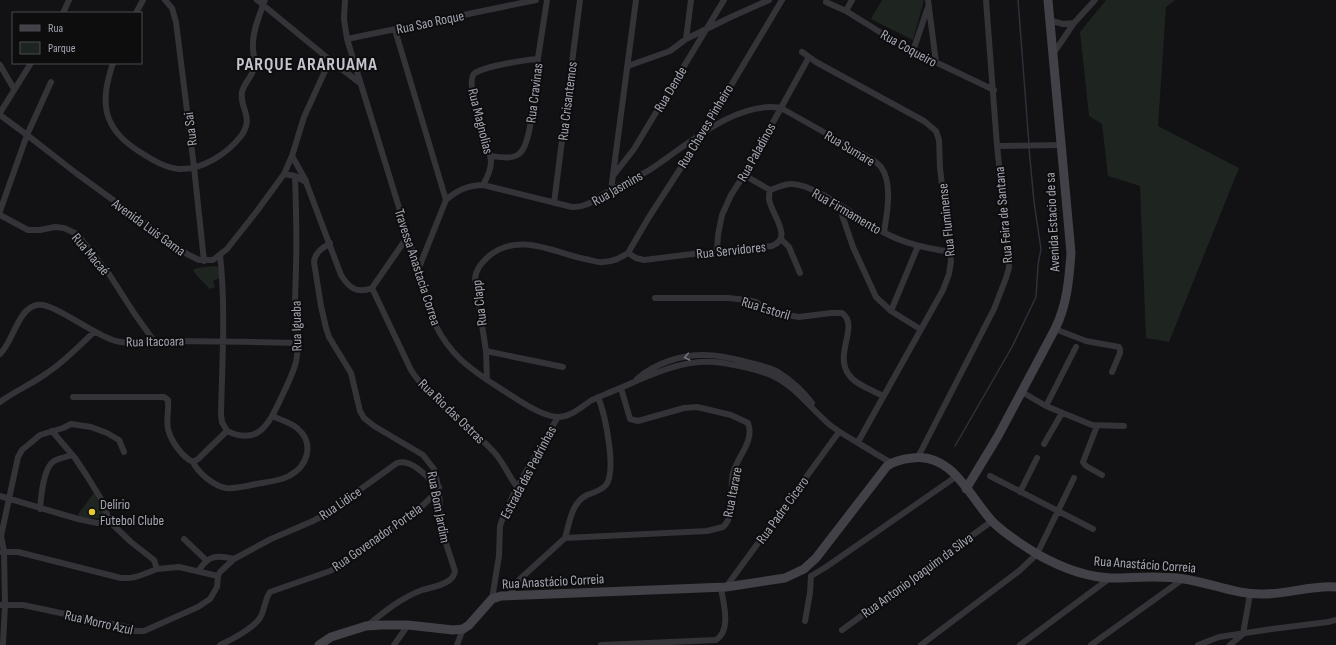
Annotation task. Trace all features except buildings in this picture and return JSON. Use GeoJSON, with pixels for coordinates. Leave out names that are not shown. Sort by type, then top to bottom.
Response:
{"type":"FeatureCollection","features":[{"type":"Feature","properties":{"kind":"main road","name":"Avenida Estacio de sa"},"geometry":{"type":"LineString","coordinates":[[966,489],[998,436],[1055,329],[1062,312],[1067,292],[1071,253],[1048,0]]}},
{"type":"Feature","properties":{"kind":"main road","name":"Rua Anastácio Correia"},"geometry":{"type":"LineString","coordinates":[[463,629],[469,625],[492,599],[509,596],[723,588],[785,578],[804,569],[816,558],[878,475],[892,463],[901,459],[918,457],[931,458],[948,467],[957,476],[992,521],[1037,554],[1068,569],[1092,576],[1110,578],[1155,576],[1183,579],[1250,594],[1272,594],[1321,587],[1336,587]]}},
{"type":"Feature","properties":{"kind":"main road"},"geometry":{"type":"LineString","coordinates":[[320,645],[330,637],[366,626],[393,624],[453,630],[463,629]]}},
{"type":"Feature","properties":{"kind":"street"},"geometry":{"type":"LineString","coordinates":[[63,12],[69,0]]}},
{"type":"Feature","properties":{"kind":"street"},"geometry":{"type":"LineString","coordinates":[[137,12],[143,0]]}},
{"type":"Feature","properties":{"kind":"street","name":"Rua Sai"},"geometry":{"type":"LineString","coordinates":[[165,0],[172,8],[176,22],[204,261]]}},
{"type":"Feature","properties":{"kind":"street"},"geometry":{"type":"LineString","coordinates":[[257,0],[264,2],[330,60],[360,83]]}},
{"type":"Feature","properties":{"kind":"street","name":"Travessa Anastacia Correa"},"geometry":{"type":"LineString","coordinates":[[345,0],[344,19],[347,39],[435,324],[447,346],[460,360],[487,380],[520,401],[537,410],[558,417]]}},
{"type":"Feature","properties":{"kind":"street","name":"Rua Sao Roque"},"geometry":{"type":"LineString","coordinates":[[347,39],[536,0]]}},
{"type":"Feature","properties":{"kind":"street","name":"Rua Cravinas"},"geometry":{"type":"LineString","coordinates":[[491,156],[515,156],[520,154],[526,144],[532,116],[538,59],[547,0]]}},
{"type":"Feature","properties":{"kind":"street","name":"Rua Crisantemos"},"geometry":{"type":"LineString","coordinates":[[554,203],[580,0]]}},
{"type":"Feature","properties":{"kind":"street"},"geometry":{"type":"LineString","coordinates":[[611,190],[636,0]]}},
{"type":"Feature","properties":{"kind":"street"},"geometry":{"type":"LineString","coordinates":[[686,39],[691,0]]}},
{"type":"Feature","properties":{"kind":"street","name":"Rua Dende"},"geometry":{"type":"LineString","coordinates":[[613,176],[634,149],[724,0]]}},
{"type":"Feature","properties":{"kind":"street","name":"Rua Chaves Pinheiro"},"geometry":{"type":"LineString","coordinates":[[628,253],[648,217],[703,132],[782,0]]}},
{"type":"Feature","properties":{"kind":"street"},"geometry":{"type":"LineString","coordinates":[[846,11],[852,0]]}},
{"type":"Feature","properties":{"kind":"street","name":"Rua Feira de Santana"},"geometry":{"type":"LineString","coordinates":[[918,457],[994,309],[1009,268],[997,146],[994,90],[986,0]]}},
{"type":"Feature","properties":{"kind":"street"},"geometry":{"type":"LineString","coordinates":[[1052,55],[1074,23],[1095,0]]}},
{"type":"Feature","properties":{"kind":"street"},"geometry":{"type":"LineString","coordinates":[[628,66],[670,51],[686,39],[767,1],[776,9]]}},
{"type":"Feature","properties":{"kind":"street"},"geometry":{"type":"LineString","coordinates":[[113,64],[107,84],[105,103],[109,119],[119,136],[133,148],[162,164],[178,169],[194,167],[213,160],[228,149],[241,136],[246,128],[247,122],[242,92],[254,68],[252,46],[264,2]]}},
{"type":"Feature","properties":{"kind":"street","name":"Rua Coqueiro"},"geometry":{"type":"LineString","coordinates":[[826,2],[846,11],[913,51],[994,90]]}},
{"type":"Feature","properties":{"kind":"street"},"geometry":{"type":"LineString","coordinates":[[913,51],[929,3]]}},
{"type":"Feature","properties":{"kind":"street"},"geometry":{"type":"LineString","coordinates":[[929,3],[936,62]]}},
{"type":"Feature","properties":{"kind":"street"},"geometry":{"type":"LineString","coordinates":[[718,11],[726,19]]}},
{"type":"Feature","properties":{"kind":"street"},"geometry":{"type":"LineString","coordinates":[[1049,20],[1063,24],[1074,23]]}},
{"type":"Feature","properties":{"kind":"street"},"geometry":{"type":"LineString","coordinates":[[395,30],[446,200],[418,270]]}},
{"type":"Feature","properties":{"kind":"street","name":"Rua Fluminense"},"geometry":{"type":"LineString","coordinates":[[802,52],[924,121],[936,131],[939,140],[940,168],[951,252],[951,267],[945,284],[858,442]]}},
{"type":"Feature","properties":{"kind":"street","name":"Rua Paladinos"},"geometry":{"type":"LineString","coordinates":[[717,251],[718,235],[722,215],[731,195],[744,175],[809,57]]}},
{"type":"Feature","properties":{"kind":"street","name":"Rua Magnolias"},"geometry":{"type":"LineString","coordinates":[[483,185],[491,165],[491,156],[473,95],[471,79],[474,74],[483,70],[521,61],[538,59]]}},
{"type":"Feature","properties":{"kind":"street"},"geometry":{"type":"LineString","coordinates":[[204,261],[213,260],[220,255],[257,211],[284,174],[292,156],[304,117],[330,60]]}},
{"type":"Feature","properties":{"kind":"street"},"geometry":{"type":"LineString","coordinates":[[0,114],[30,64]]}},
{"type":"Feature","properties":{"kind":"street"},"geometry":{"type":"LineString","coordinates":[[0,65],[14,89]]}},
{"type":"Feature","properties":{"kind":"street"},"geometry":{"type":"LineString","coordinates":[[0,211],[27,135],[51,82]]}},
{"type":"Feature","properties":{"kind":"street","name":"Rua Jasmins"},"geometry":{"type":"LineString","coordinates":[[446,200],[465,187],[483,185],[572,208],[582,207],[649,170],[703,132],[735,116],[759,107],[771,106],[781,108]]}},
{"type":"Feature","properties":{"kind":"street","name":"Rua Sumare"},"geometry":{"type":"LineString","coordinates":[[781,108],[868,157],[881,167],[887,180],[888,187],[887,214],[884,232]]}},
{"type":"Feature","properties":{"kind":"street","name":"Avenida Luis Gama"},"geometry":{"type":"LineString","coordinates":[[0,114],[159,235],[195,259],[204,261]]}},
{"type":"Feature","properties":{"kind":"street"},"geometry":{"type":"LineString","coordinates":[[997,146],[1061,145]]}},
{"type":"Feature","properties":{"kind":"street"},"geometry":{"type":"LineString","coordinates":[[292,156],[306,182],[341,275],[346,283],[352,288],[359,291],[372,288],[408,236]]}},
{"type":"Feature","properties":{"kind":"street"},"geometry":{"type":"LineString","coordinates":[[284,174],[295,176],[306,182]]}},
{"type":"Feature","properties":{"kind":"street"},"geometry":{"type":"LineString","coordinates":[[744,175],[770,190]]}},
{"type":"Feature","properties":{"kind":"street","name":"Rua Iguaba"},"geometry":{"type":"LineString","coordinates":[[227,431],[239,436],[254,434],[262,430],[272,416],[296,363],[295,176]]}},
{"type":"Feature","properties":{"kind":"street","name":"Rua Firmamento"},"geometry":{"type":"LineString","coordinates":[[770,190],[794,184],[806,188],[838,203],[884,232],[918,246],[951,252]]}},
{"type":"Feature","properties":{"kind":"street","name":"Rua Servidores"},"geometry":{"type":"LineString","coordinates":[[628,253],[636,258],[644,260],[772,246],[777,244],[781,239],[782,232],[769,201],[770,190]]}},
{"type":"Feature","properties":{"kind":"street"},"geometry":{"type":"LineString","coordinates":[[838,203],[846,229],[870,285],[879,301],[891,311],[920,329]]}},
{"type":"Feature","properties":{"kind":"street","name":"Rua Macaé"},"geometry":{"type":"LineString","coordinates":[[0,215],[28,230],[59,227],[77,234],[109,274],[154,341]]}},
{"type":"Feature","properties":{"kind":"street"},"geometry":{"type":"LineString","coordinates":[[781,239],[789,246],[800,273]]}},
{"type":"Feature","properties":{"kind":"street","name":"Rua Bom Jardim"},"geometry":{"type":"LineString","coordinates":[[330,243],[320,250],[314,258],[321,306],[329,337],[351,373],[360,411],[364,418],[374,426],[423,455],[434,469],[439,488],[441,528],[454,566],[454,576],[450,580],[400,600],[366,626]]}},
{"type":"Feature","properties":{"kind":"street","name":"Rua Clapp"},"geometry":{"type":"LineString","coordinates":[[487,380],[486,351],[475,279],[478,267],[497,250],[507,246],[526,244],[579,258],[603,262],[614,260],[628,253]]}},
{"type":"Feature","properties":{"kind":"street"},"geometry":{"type":"LineString","coordinates":[[891,311],[918,246]]}},
{"type":"Feature","properties":{"kind":"street"},"geometry":{"type":"LineString","coordinates":[[193,462],[198,460],[227,431],[222,422],[221,415],[224,341],[222,272],[220,255]]}},
{"type":"Feature","properties":{"kind":"street","name":"Rua Rio das Ostras"},"geometry":{"type":"LineString","coordinates":[[372,288],[411,370],[418,381],[439,402],[493,450],[502,460],[517,487]]}},
{"type":"Feature","properties":{"kind":"street","name":"Rua Estoril"},"geometry":{"type":"LineString","coordinates":[[655,298],[728,298],[748,300],[782,314],[799,317],[831,312],[842,313],[848,319],[849,325],[844,351],[846,371],[856,382],[883,396]]}},
{"type":"Feature","properties":{"kind":"street","name":"Rua Itacoara"},"geometry":{"type":"LineString","coordinates":[[0,354],[6,348],[21,317],[30,308],[36,305],[49,306],[94,332],[115,341],[125,343],[154,341],[224,341],[297,343]]}},
{"type":"Feature","properties":{"kind":"street"},"geometry":{"type":"LineString","coordinates":[[1055,329],[1086,342],[1119,347],[1120,353],[1112,372]]}},
{"type":"Feature","properties":{"kind":"street"},"geometry":{"type":"LineString","coordinates":[[0,402],[54,368],[94,332]]}},
{"type":"Feature","properties":{"kind":"street"},"geometry":{"type":"LineString","coordinates":[[1046,406],[1076,347]]}},
{"type":"Feature","properties":{"kind":"street"},"geometry":{"type":"LineString","coordinates":[[486,351],[563,367]]}},
{"type":"Feature","properties":{"kind":"street"},"geometry":{"type":"LineString","coordinates":[[558,417],[569,414],[598,397],[621,388],[654,368],[678,359],[693,355],[730,358],[762,366],[779,373],[802,392],[818,414],[838,432],[858,442],[892,463]]}},
{"type":"Feature","properties":{"kind":"street","name":"Rua Itarare"},"geometry":{"type":"LineString","coordinates":[[565,538],[707,531],[723,527],[730,517],[732,508],[731,495],[733,474],[749,436],[748,423],[731,415],[697,407],[684,408],[638,421],[632,421],[630,420],[621,388]]}},
{"type":"Feature","properties":{"kind":"street"},"geometry":{"type":"LineString","coordinates":[[1022,392],[1046,406],[1097,426],[1124,426]]}},
{"type":"Feature","properties":{"kind":"street"},"geometry":{"type":"LineString","coordinates":[[73,397],[161,396],[168,400],[168,422],[170,435],[183,454],[193,462],[202,474],[212,482],[225,488],[238,488],[281,479],[298,470],[307,456],[308,450],[306,438],[294,425],[272,416]]}},
{"type":"Feature","properties":{"kind":"street"},"geometry":{"type":"LineString","coordinates":[[509,596],[520,579],[565,538],[572,513],[580,499],[605,486],[610,467],[610,455],[604,419],[598,397]]}},
{"type":"Feature","properties":{"kind":"street"},"geometry":{"type":"LineString","coordinates":[[1044,444],[1062,413]]}},
{"type":"Feature","properties":{"kind":"street","name":"Estrada das Pedrinhas"},"geometry":{"type":"LineString","coordinates":[[492,599],[499,556],[500,526],[502,520],[517,487],[558,417]]}},
{"type":"Feature","properties":{"kind":"street"},"geometry":{"type":"LineString","coordinates":[[2,645],[3,604],[1,536],[18,457],[22,450],[40,435],[71,424],[91,427],[107,433],[119,440],[124,452]]}},
{"type":"Feature","properties":{"kind":"street"},"geometry":{"type":"LineString","coordinates":[[1097,426],[1083,462],[1086,466],[1102,475]]}},
{"type":"Feature","properties":{"kind":"street"},"geometry":{"type":"LineString","coordinates":[[52,431],[88,476],[101,499],[110,522],[131,542],[154,560],[157,569]]}},
{"type":"Feature","properties":{"kind":"street","name":"Rua Padre Cicero"},"geometry":{"type":"LineString","coordinates":[[723,588],[838,432]]}},
{"type":"Feature","properties":{"kind":"street"},"geometry":{"type":"LineString","coordinates":[[40,509],[44,479],[49,466],[52,462],[60,458],[72,455]]}},
{"type":"Feature","properties":{"kind":"street"},"geometry":{"type":"LineString","coordinates":[[1020,492],[1037,458]]}},
{"type":"Feature","properties":{"kind":"street","name":"Rua Lidice"},"geometry":{"type":"LineString","coordinates":[[219,574],[234,559],[271,539],[326,514],[397,462],[404,462],[412,465],[439,488]]}},
{"type":"Feature","properties":{"kind":"street"},"geometry":{"type":"LineString","coordinates":[[811,576],[957,476]]}},
{"type":"Feature","properties":{"kind":"street"},"geometry":{"type":"LineString","coordinates":[[990,476],[1093,529]]}},
{"type":"Feature","properties":{"kind":"street"},"geometry":{"type":"LineString","coordinates":[[921,645],[1015,575],[1037,554],[1074,478]]}},
{"type":"Feature","properties":{"kind":"street","name":"Rua Govenador Portela"},"geometry":{"type":"LineString","coordinates":[[220,645],[256,624],[262,616],[270,592],[330,571],[339,566],[421,507],[439,488]]}},
{"type":"Feature","properties":{"kind":"street"},"geometry":{"type":"LineString","coordinates":[[0,496],[78,519],[97,523],[110,522]]}},
{"type":"Feature","properties":{"kind":"street","name":"Rua Antonio Joaquim da Silva"},"geometry":{"type":"LineString","coordinates":[[842,630],[992,521]]}},
{"type":"Feature","properties":{"kind":"street"},"geometry":{"type":"LineString","coordinates":[[184,539],[207,561]]}},
{"type":"Feature","properties":{"kind":"street"},"geometry":{"type":"LineString","coordinates":[[2,552],[18,552],[121,578],[141,576],[157,569],[179,567],[219,574]]}},
{"type":"Feature","properties":{"kind":"street"},"geometry":{"type":"LineString","coordinates":[[199,570],[204,563],[217,556],[234,559]]}},
{"type":"Feature","properties":{"kind":"street"},"geometry":{"type":"LineString","coordinates":[[804,569],[811,576],[810,593],[805,621]]}},
{"type":"Feature","properties":{"kind":"street","name":"Rua Morro Azul"},"geometry":{"type":"LineString","coordinates":[[3,604],[23,605],[131,628],[140,632],[198,607],[210,599],[217,587],[219,574]]}},
{"type":"Feature","properties":{"kind":"street"},"geometry":{"type":"LineString","coordinates":[[1020,645],[1110,578]]}},
{"type":"Feature","properties":{"kind":"street"},"geometry":{"type":"LineString","coordinates":[[1091,645],[1183,579]]}},
{"type":"Feature","properties":{"kind":"street"},"geometry":{"type":"LineString","coordinates":[[600,645],[716,640],[723,632],[725,620],[723,588]]}},
{"type":"Feature","properties":{"kind":"street"},"geometry":{"type":"LineString","coordinates":[[1230,645],[1243,634],[1250,594]]}},
{"type":"Feature","properties":{"kind":"street"},"geometry":{"type":"LineString","coordinates":[[1198,645],[1219,637],[1336,620]]}},
{"type":"Feature","properties":{"kind":"street"},"geometry":{"type":"LineString","coordinates":[[394,645],[408,625]]}},
{"type":"Feature","properties":{"kind":"street"},"geometry":{"type":"LineString","coordinates":[[457,645],[463,629]]}},
{"type":"Feature","properties":{"kind":"green space"},"geometry":{"type":"Polygon","coordinates":[[[882,0],[924,0],[913,40],[871,19],[882,0]]]}},
{"type":"Feature","properties":{"kind":"green space"},"geometry":{"type":"Polygon","coordinates":[[[1106,0],[1175,0],[1166,7],[1158,126],[1239,168],[1169,342],[1146,338],[1140,186],[1108,176],[1102,124],[1089,116],[1080,32],[1106,0]]]}},
{"type":"Feature","properties":{"kind":"green space"},"geometry":{"type":"Polygon","coordinates":[[[218,267],[220,278],[213,281],[215,287],[210,289],[193,270],[197,268],[218,267]]]}},
{"type":"Feature","properties":{"kind":"green space"},"geometry":{"type":"Polygon","coordinates":[[[94,493],[105,514],[104,519],[79,517],[78,514],[94,493]]]}},
{"type":"Feature","properties":{"kind":"waterway"},"geometry":{"type":"LineString","coordinates":[[1018,0],[1029,144]]}},
{"type":"Feature","properties":{"kind":"waterway"},"geometry":{"type":"LineString","coordinates":[[955,446],[1012,347],[1036,297],[1038,265],[1041,249],[1034,202],[1029,148]]}},
{"type":"Feature","properties":{"kind":"place","name":"Delírio Futebol Clube"},"geometry":{"type":"Point","coordinates":[92,512]}},
{"type":"Feature","properties":{"kind":"district","name":"PARQUE ARARUAMA"},"geometry":{"type":"Point","coordinates":[307,64]}}]}
